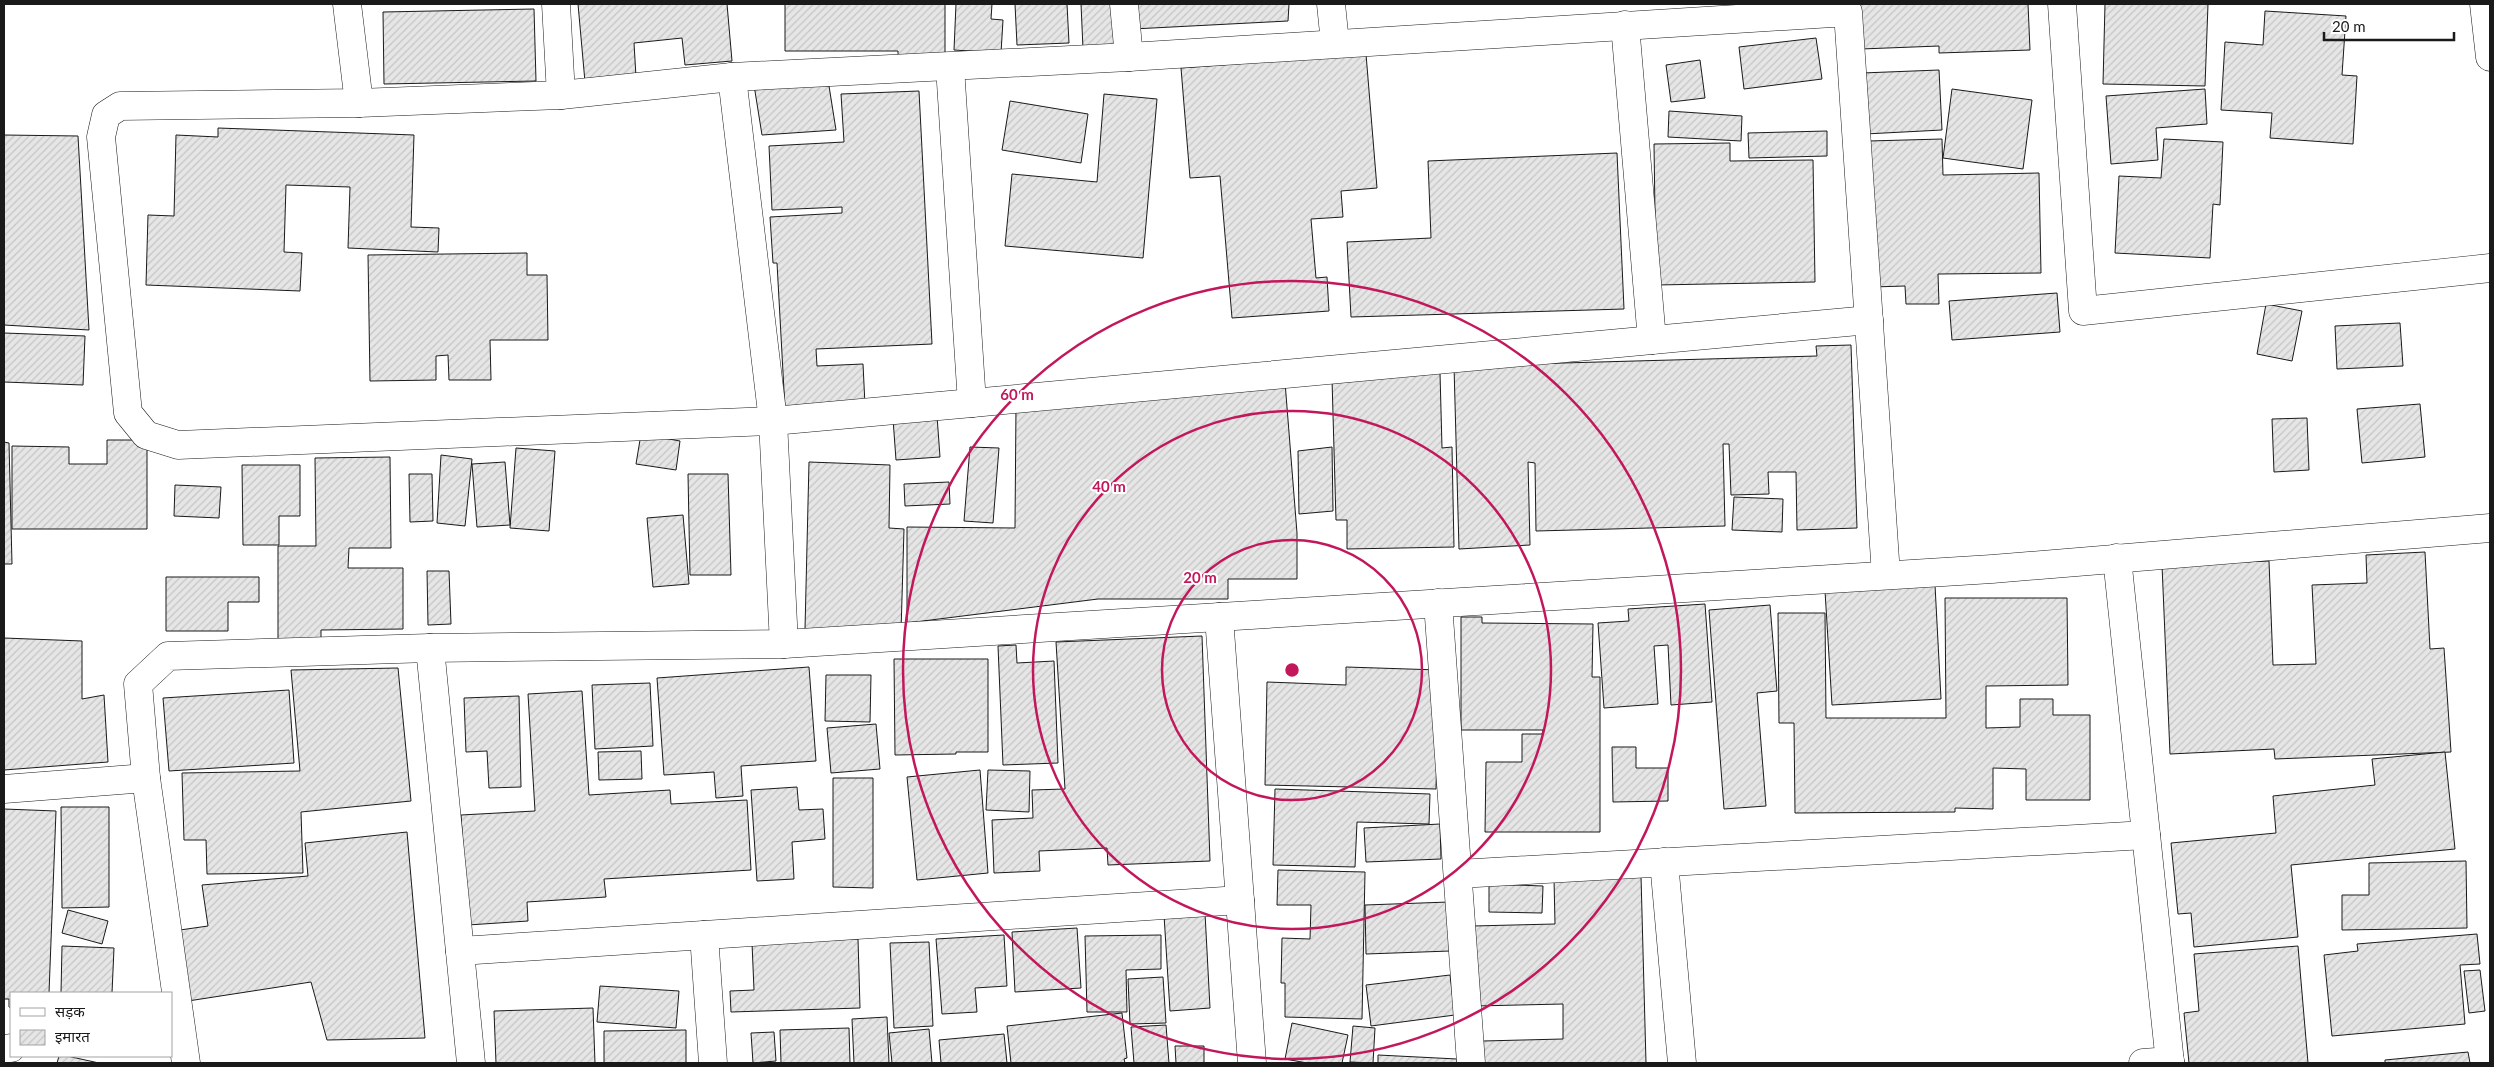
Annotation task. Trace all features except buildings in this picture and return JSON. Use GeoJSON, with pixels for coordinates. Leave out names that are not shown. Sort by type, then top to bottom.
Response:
{"type":"FeatureCollection","features":[{"type":"Feature","properties":{"kind":"street"},"geometry":{"type":"LineString","coordinates":[[347,4],[359,102]]}},
{"type":"Feature","properties":{"kind":"street"},"geometry":{"type":"LineString","coordinates":[[556,4],[561,95]]}},
{"type":"Feature","properties":{"kind":"street"},"geometry":{"type":"LineString","coordinates":[[1124,4],[1129,57]]}},
{"type":"Feature","properties":{"kind":"street"},"geometry":{"type":"LineString","coordinates":[[1331,4],[1335,43]]}},
{"type":"Feature","properties":{"kind":"street"},"geometry":{"type":"LineString","coordinates":[[2062,4],[2083,311],[2490,268]]}},
{"type":"Feature","properties":{"kind":"street"},"geometry":{"type":"LineString","coordinates":[[2484,4],[2490,57]]}},
{"type":"Feature","properties":{"kind":"street"},"geometry":{"type":"LineString","coordinates":[[1869,320],[773,421],[178,445],[146,434],[128,413],[101,137],[106,115],[120,106],[359,102],[561,95],[732,77],[1129,57],[1625,25],[1848,8],[1869,320],[1886,575]]}},
{"type":"Feature","properties":{"kind":"street"},"geometry":{"type":"LineString","coordinates":[[1625,25],[1652,340]]}},
{"type":"Feature","properties":{"kind":"street"},"geometry":{"type":"LineString","coordinates":[[950,67],[972,403]]}},
{"type":"Feature","properties":{"kind":"street"},"geometry":{"type":"LineString","coordinates":[[732,77],[773,421],[784,644]]}},
{"type":"Feature","properties":{"kind":"street"},"geometry":{"type":"LineString","coordinates":[[181,1051],[146,778],[138,684],[168,656],[430,648],[784,644],[1886,575],[2490,528]]}},
{"type":"Feature","properties":{"kind":"street"},"geometry":{"type":"LineString","coordinates":[[2117,558],[2146,835],[2161,1063]]}},
{"type":"Feature","properties":{"kind":"street"},"geometry":{"type":"LineString","coordinates":[[1438,603],[1472,1063]]}},
{"type":"Feature","properties":{"kind":"street"},"geometry":{"type":"LineString","coordinates":[[1219,617],[1252,1063]]}},
{"type":"Feature","properties":{"kind":"street"},"geometry":{"type":"LineString","coordinates":[[430,648],[471,1063]]}},
{"type":"Feature","properties":{"kind":"street"},"geometry":{"type":"LineString","coordinates":[[4,789],[146,778]]}},
{"type":"Feature","properties":{"kind":"street"},"geometry":{"type":"LineString","coordinates":[[1458,874],[2146,835]]}},
{"type":"Feature","properties":{"kind":"street"},"geometry":{"type":"LineString","coordinates":[[1664,862],[1682,1063]]}},
{"type":"Feature","properties":{"kind":"street"},"geometry":{"type":"LineString","coordinates":[[460,951],[1240,900]]}},
{"type":"Feature","properties":{"kind":"street"},"geometry":{"type":"LineString","coordinates":[[704,935],[714,1063]]}}]}
